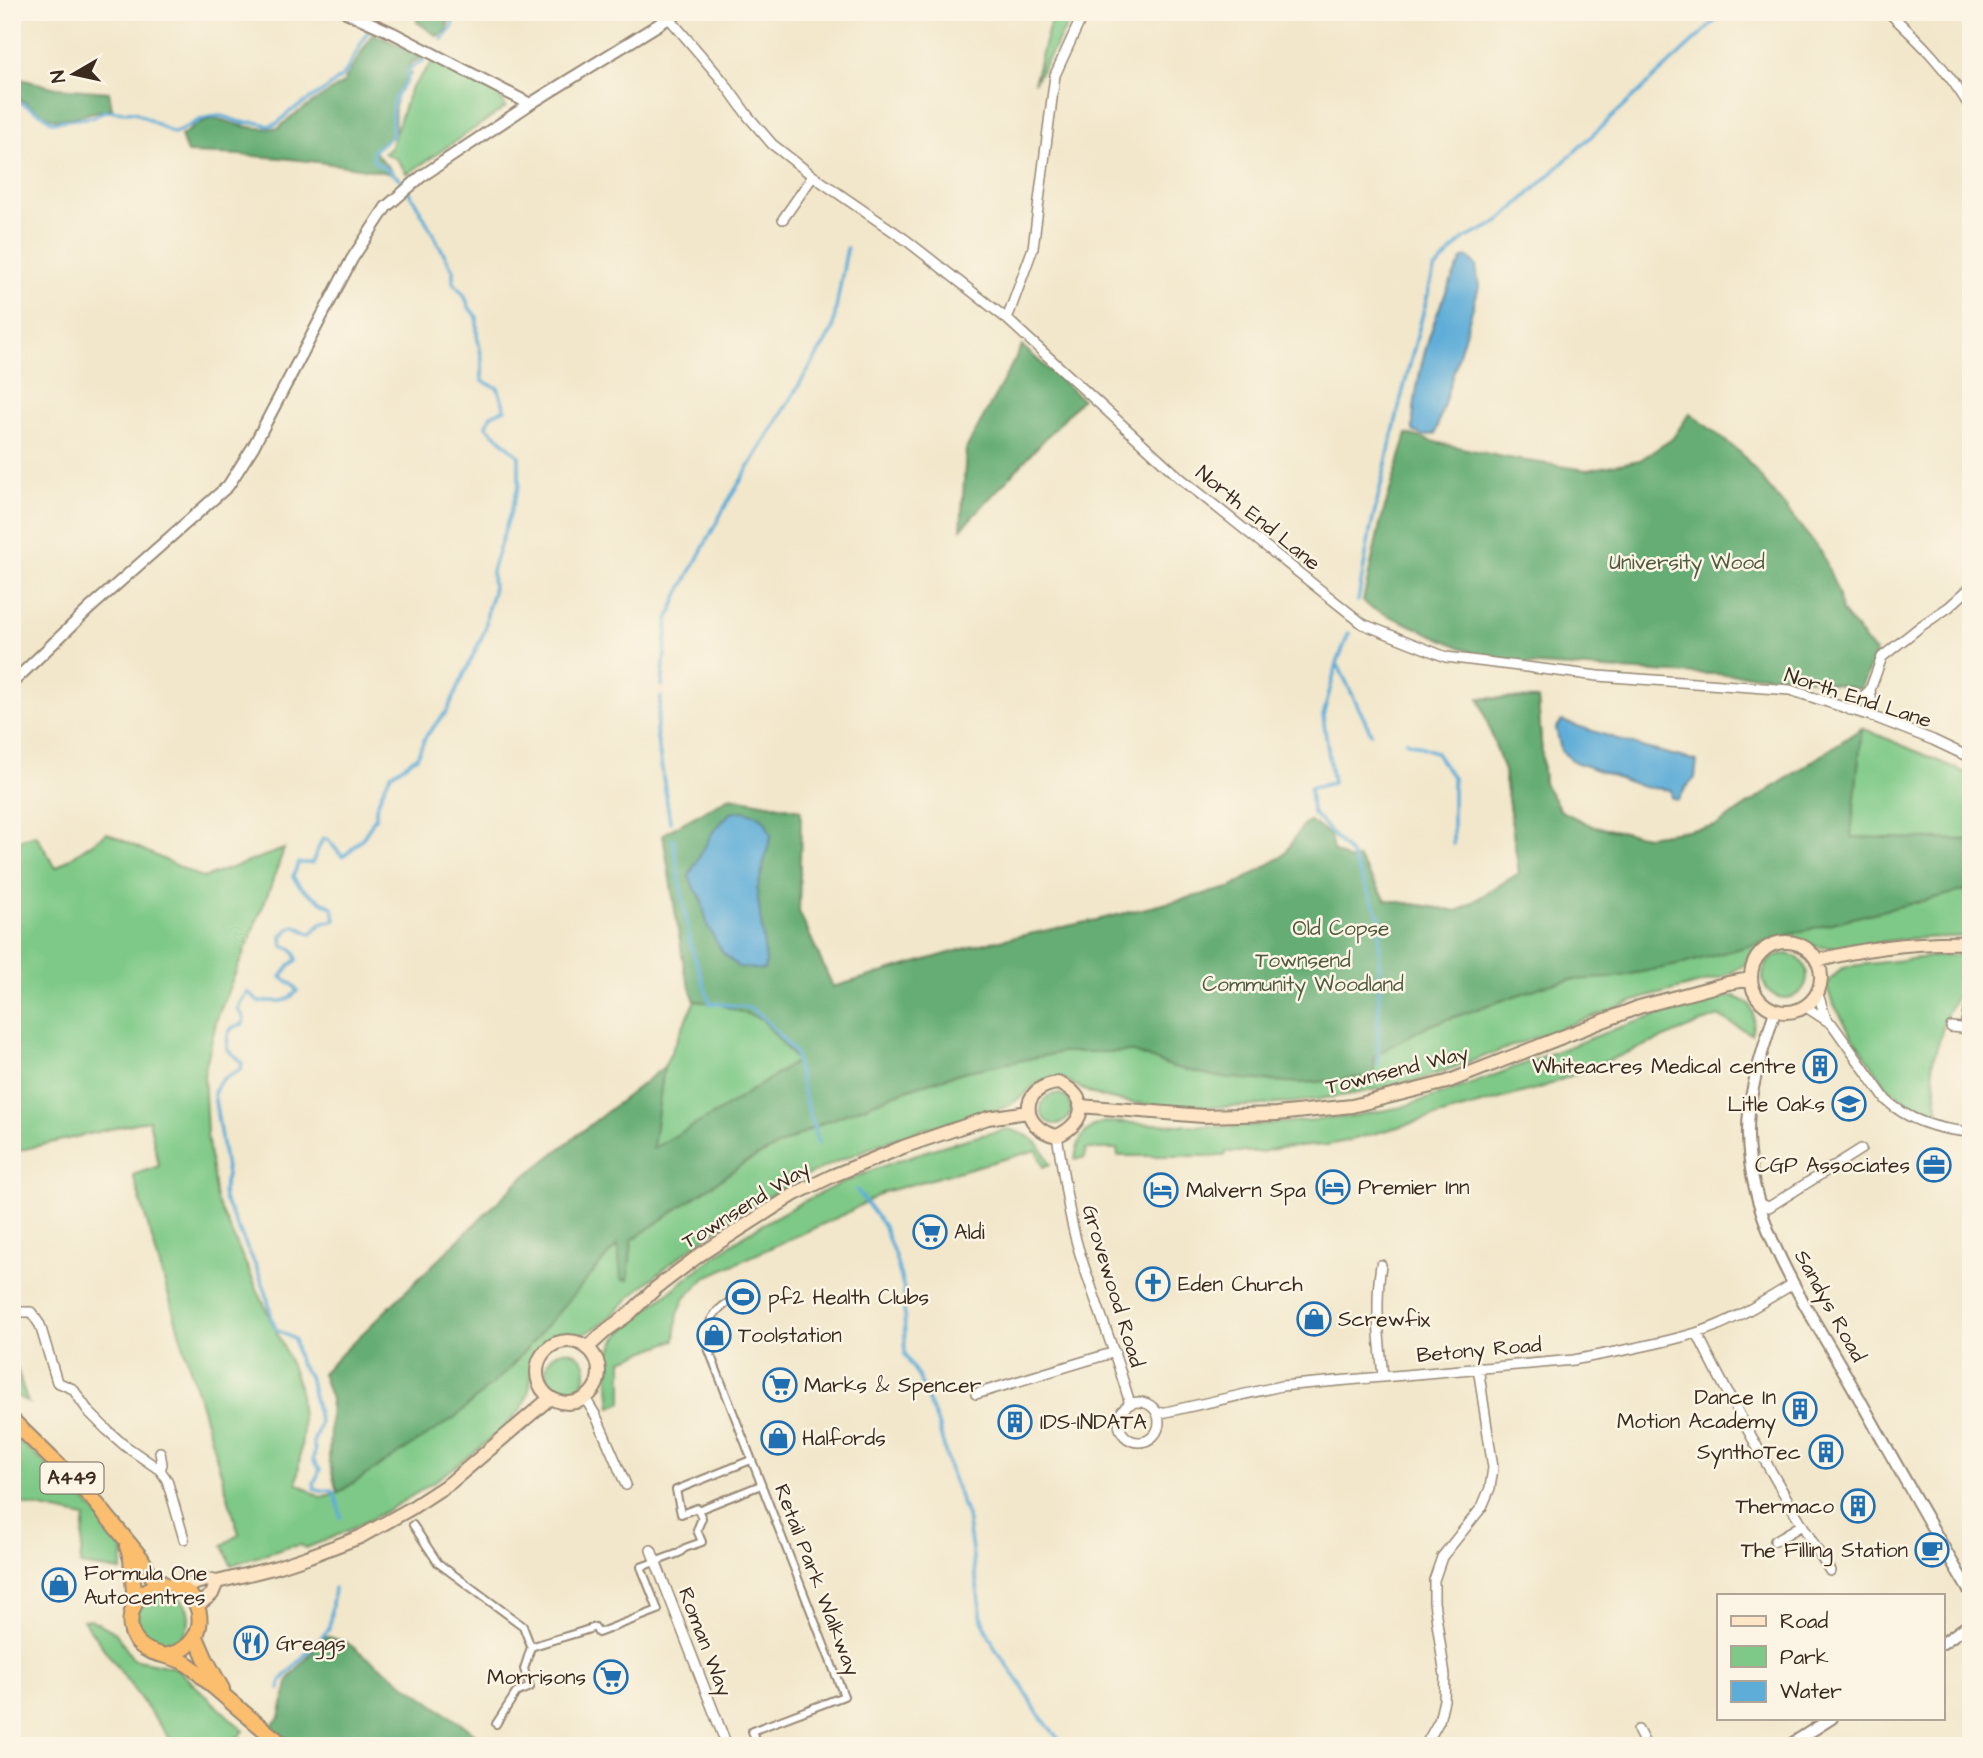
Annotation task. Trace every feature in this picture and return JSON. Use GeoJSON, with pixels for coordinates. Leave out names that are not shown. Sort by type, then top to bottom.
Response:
{"type":"FeatureCollection","features":[{"type":"Feature","properties":{"kind":"highway","name":"A449"},"geometry":{"type":"LineString","coordinates":[[12,1420],[91,1497],[141,1558],[150,1575],[165,1585]]}},
{"type":"Feature","properties":{"kind":"highway","name":"A449"},"geometry":{"type":"LineString","coordinates":[[125,1541],[131,1559],[135,1602],[131,1625],[135,1638],[155,1654],[168,1655],[188,1664],[285,1746]]}},
{"type":"Feature","properties":{"kind":"highway"},"geometry":{"type":"LineString","coordinates":[[135,1602],[152,1587],[165,1585],[186,1591],[197,1606]]}},
{"type":"Feature","properties":{"kind":"highway","name":"A449"},"geometry":{"type":"LineString","coordinates":[[197,1606],[200,1621],[196,1637],[227,1698]]}},
{"type":"Feature","properties":{"kind":"highway"},"geometry":{"type":"LineString","coordinates":[[168,1655],[187,1648],[196,1637]]}},
{"type":"Feature","properties":{"kind":"main road"},"geometry":{"type":"LineString","coordinates":[[1788,942],[1810,951],[1817,961],[1822,977],[1818,994],[1806,1007],[1791,1013],[1775,1011],[1763,1004],[1754,993],[1751,979],[1752,968],[1766,948],[1776,943],[1788,942]]}},
{"type":"Feature","properties":{"kind":"main road"},"geometry":{"type":"LineString","coordinates":[[1817,961],[1892,947],[1971,943]]}},
{"type":"Feature","properties":{"kind":"main road","name":"Townsend Way"},"geometry":{"type":"LineString","coordinates":[[1080,1107],[1203,1116],[1277,1114],[1352,1105],[1447,1083],[1639,1007],[1751,979]]}},
{"type":"Feature","properties":{"kind":"main road"},"geometry":{"type":"LineString","coordinates":[[1058,1083],[1069,1088],[1078,1098],[1080,1107],[1075,1125],[1057,1136],[1040,1131],[1033,1124],[1028,1112],[1030,1100],[1036,1091],[1047,1084],[1058,1083]]}},
{"type":"Feature","properties":{"kind":"main road","name":"Townsend Way"},"geometry":{"type":"LineString","coordinates":[[587,1348],[656,1288],[701,1254],[795,1194],[903,1147],[988,1118],[1028,1112]]}},
{"type":"Feature","properties":{"kind":"main road"},"geometry":{"type":"LineString","coordinates":[[567,1341],[587,1348],[597,1361],[599,1372],[596,1386],[579,1402],[566,1404],[550,1398],[539,1385],[537,1375],[541,1356],[556,1343],[567,1341]]}},
{"type":"Feature","properties":{"kind":"main road"},"geometry":{"type":"LineString","coordinates":[[180,1588],[206,1580],[218,1582],[307,1557],[346,1543],[380,1526],[450,1483],[550,1398]]}},
{"type":"Feature","properties":{"kind":"main road"},"geometry":{"type":"LineString","coordinates":[[197,1606],[212,1594],[218,1582]]}},
{"type":"Feature","properties":{"kind":"street"},"geometry":{"type":"LineString","coordinates":[[346,12],[393,33],[530,104]]}},
{"type":"Feature","properties":{"kind":"street"},"geometry":{"type":"LineString","coordinates":[[12,683],[90,608],[228,486],[253,447],[352,259],[386,207],[422,176],[530,104],[681,12]]}},
{"type":"Feature","properties":{"kind":"street"},"geometry":{"type":"LineString","coordinates":[[1007,319],[1033,248],[1055,75],[1084,12]]}},
{"type":"Feature","properties":{"kind":"street"},"geometry":{"type":"LineString","coordinates":[[1888,12],[1935,58],[1971,109]]}},
{"type":"Feature","properties":{"kind":"street","name":"North End Lane"},"geometry":{"type":"LineString","coordinates":[[669,18],[772,144],[813,176],[906,240],[1007,319],[1179,477],[1363,624],[1446,657],[1598,676],[1790,690],[1874,717],[1971,758]]}},
{"type":"Feature","properties":{"kind":"street"},"geometry":{"type":"LineString","coordinates":[[783,219],[813,176]]}},
{"type":"Feature","properties":{"kind":"street"},"geometry":{"type":"LineString","coordinates":[[1850,710],[1870,690],[1882,657],[1949,607],[1971,587]]}},
{"type":"Feature","properties":{"kind":"street"},"geometry":{"type":"LineString","coordinates":[[1870,690],[1874,717]]}},
{"type":"Feature","properties":{"kind":"street"},"geometry":{"type":"LineString","coordinates":[[1818,994],[1826,1019]]}},
{"type":"Feature","properties":{"kind":"street"},"geometry":{"type":"LineString","coordinates":[[1806,1007],[1826,1019],[1886,1100],[1895,1108],[1907,1116],[1945,1130],[1971,1132]]}},
{"type":"Feature","properties":{"kind":"street","name":"Sandys Road"},"geometry":{"type":"LineString","coordinates":[[1775,1011],[1753,1087],[1748,1126],[1751,1168],[1760,1204],[1793,1284],[1971,1594]]}},
{"type":"Feature","properties":{"kind":"street"},"geometry":{"type":"LineString","coordinates":[[1951,1027],[1968,1028],[1968,1012]]}},
{"type":"Feature","properties":{"kind":"street","name":"Grovewood Road"},"geometry":{"type":"LineString","coordinates":[[1057,1136],[1080,1254],[1115,1352],[1130,1404]]}},
{"type":"Feature","properties":{"kind":"street"},"geometry":{"type":"LineString","coordinates":[[1760,1204],[1769,1208],[1861,1150]]}},
{"type":"Feature","properties":{"kind":"street"},"geometry":{"type":"LineString","coordinates":[[1381,1265],[1377,1318],[1383,1376]]}},
{"type":"Feature","properties":{"kind":"street","name":"Betony Road"},"geometry":{"type":"LineString","coordinates":[[1157,1414],[1281,1386],[1574,1360],[1697,1333],[1740,1315],[1793,1284]]}},
{"type":"Feature","properties":{"kind":"street","name":"Retail Park Walkway"},"geometry":{"type":"LineString","coordinates":[[735,1299],[717,1310],[709,1320],[707,1345],[844,1696],[752,1731],[757,1746]]}},
{"type":"Feature","properties":{"kind":"street"},"geometry":{"type":"LineString","coordinates":[[12,1315],[31,1312],[40,1325],[57,1382],[73,1389],[89,1412],[107,1430],[160,1470],[167,1480],[184,1539]]}},
{"type":"Feature","properties":{"kind":"street"},"geometry":{"type":"LineString","coordinates":[[1697,1333],[1718,1375],[1830,1571]]}},
{"type":"Feature","properties":{"kind":"street"},"geometry":{"type":"LineString","coordinates":[[976,1394],[1115,1352]]}},
{"type":"Feature","properties":{"kind":"street"},"geometry":{"type":"LineString","coordinates":[[1425,1746],[1439,1721],[1444,1700],[1445,1676],[1434,1602],[1434,1580],[1442,1557],[1482,1507],[1490,1488],[1493,1468],[1478,1367]]}},
{"type":"Feature","properties":{"kind":"street"},"geometry":{"type":"LineString","coordinates":[[585,1398],[596,1416],[626,1485]]}},
{"type":"Feature","properties":{"kind":"street"},"geometry":{"type":"LineString","coordinates":[[1140,1402],[1151,1406],[1157,1414],[1157,1432],[1151,1439],[1133,1442],[1121,1433],[1119,1416],[1130,1404],[1140,1402]]}},
{"type":"Feature","properties":{"kind":"street"},"geometry":{"type":"LineString","coordinates":[[160,1452],[160,1470]]}},
{"type":"Feature","properties":{"kind":"street"},"geometry":{"type":"LineString","coordinates":[[751,1460],[676,1490],[681,1514],[761,1485]]}},
{"type":"Feature","properties":{"kind":"street"},"geometry":{"type":"LineString","coordinates":[[531,1647],[595,1627],[598,1633],[658,1610],[641,1567],[702,1542],[697,1530],[702,1518],[698,1510]]}},
{"type":"Feature","properties":{"kind":"street"},"geometry":{"type":"LineString","coordinates":[[413,1525],[438,1563],[523,1626],[531,1647],[524,1669],[530,1687],[516,1693],[496,1724]]}},
{"type":"Feature","properties":{"kind":"street"},"geometry":{"type":"LineString","coordinates":[[1775,1541],[1802,1525]]}},
{"type":"Feature","properties":{"kind":"street","name":"Roman Way"},"geometry":{"type":"LineString","coordinates":[[651,1550],[727,1746]]}},
{"type":"Feature","properties":{"kind":"street"},"geometry":{"type":"LineString","coordinates":[[1944,1642],[1971,1623]]}},
{"type":"Feature","properties":{"kind":"street"},"geometry":{"type":"LineString","coordinates":[[1788,1746],[1829,1720]]}},
{"type":"Feature","properties":{"kind":"street"},"geometry":{"type":"LineString","coordinates":[[1638,1730],[1646,1746]]}},
{"type":"Feature","properties":{"kind":"green space"},"geometry":{"type":"Polygon","coordinates":[[[417,12],[450,12],[447,31],[437,36],[417,22],[417,12]]]}},
{"type":"Feature","properties":{"kind":"green space"},"geometry":{"type":"Polygon","coordinates":[[[1053,12],[1075,12],[1034,83],[1053,12]]]}},
{"type":"Feature","properties":{"kind":"green space"},"geometry":{"type":"Polygon","coordinates":[[[373,33],[423,57],[411,63],[411,74],[397,94],[395,131],[374,151],[394,174],[291,159],[187,153],[181,136],[207,120],[219,119],[254,128],[279,128],[343,83],[373,33]]]}},
{"type":"Feature","properties":{"kind":"green space"},"geometry":{"type":"Polygon","coordinates":[[[434,60],[498,94],[506,107],[407,174],[397,159],[384,153],[390,149],[410,90],[434,60]]]}},
{"type":"Feature","properties":{"kind":"green space"},"geometry":{"type":"Polygon","coordinates":[[[12,77],[57,88],[109,92],[112,109],[65,119],[51,118],[12,95],[12,77]]]}},
{"type":"Feature","properties":{"kind":"green space"},"geometry":{"type":"Polygon","coordinates":[[[1022,346],[1082,399],[961,529],[966,449],[1022,346]]]}},
{"type":"Feature","properties":{"kind":"green space","name":"University Wood"},"geometry":{"type":"Polygon","coordinates":[[[1690,413],[1742,454],[1822,553],[1839,595],[1841,610],[1876,654],[1860,689],[1795,676],[1671,673],[1536,665],[1487,659],[1369,607],[1363,601],[1380,524],[1407,434],[1508,458],[1587,470],[1640,460],[1672,439],[1690,413]]]}},
{"type":"Feature","properties":{"kind":"green space","name":"Townsend Community Woodland"},"geometry":{"type":"Polygon","coordinates":[[[1479,698],[1538,699],[1544,783],[1561,811],[1594,827],[1647,836],[1716,826],[1862,728],[1971,775],[1971,936],[1901,939],[1847,948],[1818,947],[1785,936],[1762,943],[1744,965],[1723,977],[1640,999],[1423,1079],[1316,1100],[1243,1106],[1170,1106],[1109,1099],[1063,1079],[1048,1079],[1005,1107],[924,1129],[865,1150],[806,1176],[752,1206],[669,1265],[597,1327],[545,1344],[536,1355],[530,1388],[517,1414],[491,1438],[435,1481],[394,1507],[329,1539],[306,1548],[301,1545],[289,1547],[231,1565],[223,1545],[239,1534],[133,1175],[159,1166],[149,1120],[12,1152],[12,842],[36,835],[56,868],[107,833],[203,878],[284,849],[217,1018],[204,1074],[207,1134],[216,1199],[299,1386],[303,1429],[297,1483],[320,1497],[337,1493],[329,1461],[331,1399],[322,1373],[519,1181],[664,1067],[695,1001],[685,972],[663,834],[730,797],[801,810],[799,912],[833,987],[981,944],[1230,888],[1283,856],[1310,821],[1330,835],[1333,851],[1351,861],[1358,858],[1386,900],[1458,911],[1519,873],[1504,771],[1479,698]]]}},
{"type":"Feature","properties":{"kind":"green space","name":"Townsend Community Woodland"},"geometry":{"type":"Polygon","coordinates":[[[1479,698],[1538,699],[1544,784],[1561,811],[1594,827],[1647,836],[1716,826],[1862,728],[1851,837],[1971,840],[1971,890],[1832,923],[1683,964],[1611,978],[1569,980],[1544,986],[1425,1027],[1374,1056],[1374,1075],[1299,1083],[1217,1077],[1173,1067],[1133,1052],[1063,1052],[963,1072],[906,1090],[823,1123],[746,1162],[632,1240],[628,1280],[621,1279],[618,1244],[508,1370],[454,1418],[338,1493],[329,1461],[331,1399],[322,1373],[519,1181],[664,1067],[653,1148],[718,1112],[797,1061],[762,1019],[715,1003],[695,1001],[685,972],[663,834],[730,797],[801,810],[799,912],[833,987],[981,944],[1230,888],[1283,856],[1304,824],[1310,821],[1330,835],[1333,851],[1351,861],[1358,858],[1386,900],[1458,911],[1519,873],[1504,771],[1479,698]]]}},
{"type":"Feature","properties":{"kind":"green space"},"geometry":{"type":"Polygon","coordinates":[[[1785,954],[1801,960],[1807,976],[1801,992],[1785,998],[1769,992],[1763,976],[1769,960],[1785,954]]]}},
{"type":"Feature","properties":{"kind":"green space"},"geometry":{"type":"Polygon","coordinates":[[[1946,955],[1971,955],[1971,974],[1948,1011],[1932,1064],[1940,1122],[1890,1091],[1854,1039],[1828,990],[1830,980],[1841,969],[1851,966],[1946,955]]]}},
{"type":"Feature","properties":{"kind":"green space"},"geometry":{"type":"Polygon","coordinates":[[[1734,996],[1750,1004],[1754,1019],[1751,1034],[1718,1016],[1543,1087],[1351,1140],[1261,1152],[1226,1152],[1225,1156],[1118,1156],[1117,1149],[1086,1149],[1085,1158],[1075,1159],[1083,1136],[1103,1122],[1234,1127],[1348,1117],[1402,1107],[1474,1083],[1615,1029],[1715,998],[1734,996]]]}},
{"type":"Feature","properties":{"kind":"green space"},"geometry":{"type":"Polygon","coordinates":[[[1056,1094],[1062,1095],[1070,1103],[1070,1115],[1062,1123],[1056,1124],[1050,1123],[1042,1115],[1041,1109],[1042,1103],[1050,1095],[1056,1094]]]}},
{"type":"Feature","properties":{"kind":"green space"},"geometry":{"type":"Polygon","coordinates":[[[1008,1129],[1034,1140],[1050,1164],[1043,1167],[1037,1150],[884,1192],[845,1214],[706,1277],[685,1298],[678,1313],[675,1340],[622,1360],[622,1402],[611,1407],[609,1363],[616,1339],[642,1314],[722,1251],[788,1210],[859,1176],[933,1149],[1008,1129]]]}},
{"type":"Feature","properties":{"kind":"green space"},"geometry":{"type":"Polygon","coordinates":[[[566,1351],[580,1357],[586,1371],[580,1385],[566,1391],[552,1385],[546,1371],[552,1357],[566,1351]]]}},
{"type":"Feature","properties":{"kind":"green space"},"geometry":{"type":"Polygon","coordinates":[[[12,1354],[28,1403],[12,1393],[12,1354]]]}},
{"type":"Feature","properties":{"kind":"green space"},"geometry":{"type":"Polygon","coordinates":[[[12,1436],[87,1503],[113,1534],[124,1551],[121,1571],[80,1565],[85,1517],[12,1502],[12,1436]]]}},
{"type":"Feature","properties":{"kind":"green space"},"geometry":{"type":"Polygon","coordinates":[[[163,1592],[182,1599],[189,1618],[182,1637],[163,1644],[144,1637],[137,1618],[144,1599],[163,1592]]]}},
{"type":"Feature","properties":{"kind":"green space"},"geometry":{"type":"Polygon","coordinates":[[[90,1619],[115,1632],[133,1659],[176,1668],[244,1731],[229,1746],[175,1746],[83,1620],[90,1619]]]}},
{"type":"Feature","properties":{"kind":"green space"},"geometry":{"type":"Polygon","coordinates":[[[326,1636],[347,1643],[492,1746],[298,1746],[270,1727],[280,1717],[289,1679],[326,1636]]]}},
{"type":"Feature","properties":{"kind":"water"},"geometry":{"type":"Polygon","coordinates":[[[1469,257],[1476,266],[1479,287],[1435,434],[1423,436],[1413,431],[1413,419],[1425,350],[1448,288],[1463,258],[1469,257]]]}},
{"type":"Feature","properties":{"kind":"water"},"geometry":{"type":"Polygon","coordinates":[[[1562,721],[1645,748],[1697,761],[1695,778],[1678,800],[1672,799],[1671,790],[1643,787],[1575,762],[1561,751],[1556,728],[1562,721]]]}},
{"type":"Feature","properties":{"kind":"water"},"geometry":{"type":"Polygon","coordinates":[[[743,811],[757,815],[765,821],[771,835],[757,891],[766,962],[764,970],[739,967],[723,953],[708,927],[700,895],[689,876],[712,833],[730,813],[743,811]]]}},
{"type":"Feature","properties":{"kind":"waterway"},"geometry":{"type":"LineString","coordinates":[[442,39],[452,28],[454,12]]}},
{"type":"Feature","properties":{"kind":"waterway"},"geometry":{"type":"LineString","coordinates":[[1358,601],[1370,532],[1434,270],[1464,239],[1499,222],[1725,12]]}},
{"type":"Feature","properties":{"kind":"waterway"},"geometry":{"type":"LineString","coordinates":[[12,98],[52,122],[94,117],[104,111],[135,112],[173,133],[213,116],[268,126],[278,123],[288,113],[344,75],[368,31]]}},
{"type":"Feature","properties":{"kind":"waterway"},"geometry":{"type":"LineString","coordinates":[[341,1517],[336,1497],[331,1490],[315,1489],[314,1483],[320,1470],[313,1460],[313,1443],[320,1423],[309,1376],[299,1363],[294,1339],[276,1329],[255,1264],[224,1199],[227,1175],[214,1094],[221,1080],[241,1069],[242,1063],[227,1049],[229,1032],[233,1027],[243,1024],[244,1018],[238,1009],[248,992],[259,1002],[284,1001],[297,991],[281,977],[297,960],[293,950],[283,946],[282,936],[295,926],[311,934],[322,923],[335,920],[333,908],[306,891],[293,877],[298,863],[312,863],[323,838],[342,856],[349,852],[365,835],[376,816],[376,808],[390,775],[417,757],[426,736],[447,711],[485,630],[493,592],[492,571],[519,485],[519,456],[486,426],[491,415],[505,409],[498,388],[482,381],[477,317],[453,282],[453,270],[416,203],[399,178],[373,160],[373,151],[393,135],[393,106],[397,93],[407,82],[409,69],[424,60]]}},
{"type":"Feature","properties":{"kind":"waterway"},"geometry":{"type":"LineString","coordinates":[[662,686],[668,620],[679,593],[727,503],[832,331],[847,248]]}},
{"type":"Feature","properties":{"kind":"waterway"},"geometry":{"type":"LineString","coordinates":[[1349,633],[1337,663],[1323,716],[1333,783],[1310,788],[1312,812],[1351,855],[1380,918],[1378,1065]]}},
{"type":"Feature","properties":{"kind":"waterway"},"geometry":{"type":"LineString","coordinates":[[1337,663],[1371,733]]}},
{"type":"Feature","properties":{"kind":"waterway"},"geometry":{"type":"LineString","coordinates":[[661,697],[656,731],[670,822]]}},
{"type":"Feature","properties":{"kind":"waterway"},"geometry":{"type":"LineString","coordinates":[[1406,741],[1435,752],[1453,778],[1453,844]]}},
{"type":"Feature","properties":{"kind":"waterway"},"geometry":{"type":"LineString","coordinates":[[673,839],[690,943],[710,1003],[747,1007],[762,1016],[795,1053],[818,1143]]}},
{"type":"Feature","properties":{"kind":"waterway"},"geometry":{"type":"LineString","coordinates":[[857,1190],[883,1225],[895,1256],[904,1289],[905,1355],[919,1378],[938,1424],[950,1471],[967,1516],[982,1620],[995,1648],[1037,1712],[1064,1746]]}},
{"type":"Feature","properties":{"kind":"waterway"},"geometry":{"type":"LineString","coordinates":[[280,1689],[281,1681],[329,1629],[334,1588]]}},
{"type":"Feature","properties":{"kind":"place","name":"Whiteacres Medical centre"},"geometry":{"type":"Point","coordinates":[1820,1066]}},
{"type":"Feature","properties":{"kind":"place","name":"Litle Oaks"},"geometry":{"type":"Point","coordinates":[1849,1104]}},
{"type":"Feature","properties":{"kind":"place","name":"CGP Associates"},"geometry":{"type":"Point","coordinates":[1934,1165]}},
{"type":"Feature","properties":{"kind":"place","name":"Premier Inn"},"geometry":{"type":"Point","coordinates":[1333,1187]}},
{"type":"Feature","properties":{"kind":"place","name":"Malvern Spa"},"geometry":{"type":"Point","coordinates":[1161,1190]}},
{"type":"Feature","properties":{"kind":"place","name":"Aldi"},"geometry":{"type":"Point","coordinates":[930,1232]}},
{"type":"Feature","properties":{"kind":"place","name":"Eden Church"},"geometry":{"type":"Point","coordinates":[1153,1284]}},
{"type":"Feature","properties":{"kind":"place","name":"pf2 Health Clubs"},"geometry":{"type":"Point","coordinates":[743,1297]}},
{"type":"Feature","properties":{"kind":"place","name":"Screwfix"},"geometry":{"type":"Point","coordinates":[1314,1319]}},
{"type":"Feature","properties":{"kind":"place","name":"Toolstation"},"geometry":{"type":"Point","coordinates":[714,1335]}},
{"type":"Feature","properties":{"kind":"place","name":"Marks & Spencer"},"geometry":{"type":"Point","coordinates":[780,1385]}},
{"type":"Feature","properties":{"kind":"place","name":"Dance In Motion Academy"},"geometry":{"type":"Point","coordinates":[1800,1409]}},
{"type":"Feature","properties":{"kind":"place","name":"IDS-INDATA"},"geometry":{"type":"Point","coordinates":[1015,1422]}},
{"type":"Feature","properties":{"kind":"place","name":"Halfords"},"geometry":{"type":"Point","coordinates":[778,1438]}},
{"type":"Feature","properties":{"kind":"place","name":"SynthoTec"},"geometry":{"type":"Point","coordinates":[1826,1452]}},
{"type":"Feature","properties":{"kind":"place","name":"Thermaco"},"geometry":{"type":"Point","coordinates":[1858,1506]}},
{"type":"Feature","properties":{"kind":"place","name":"The Filling Station"},"geometry":{"type":"Point","coordinates":[1932,1550]}},
{"type":"Feature","properties":{"kind":"place","name":"Formula One Autocentres"},"geometry":{"type":"Point","coordinates":[59,1585]}},
{"type":"Feature","properties":{"kind":"place","name":"Greggs"},"geometry":{"type":"Point","coordinates":[251,1643]}},
{"type":"Feature","properties":{"kind":"place","name":"Morrisons"},"geometry":{"type":"Point","coordinates":[611,1677]}},
{"type":"Feature","properties":{"kind":"park label","name":"Old Copse"},"geometry":{"type":"Point","coordinates":[1341,928]}}]}
